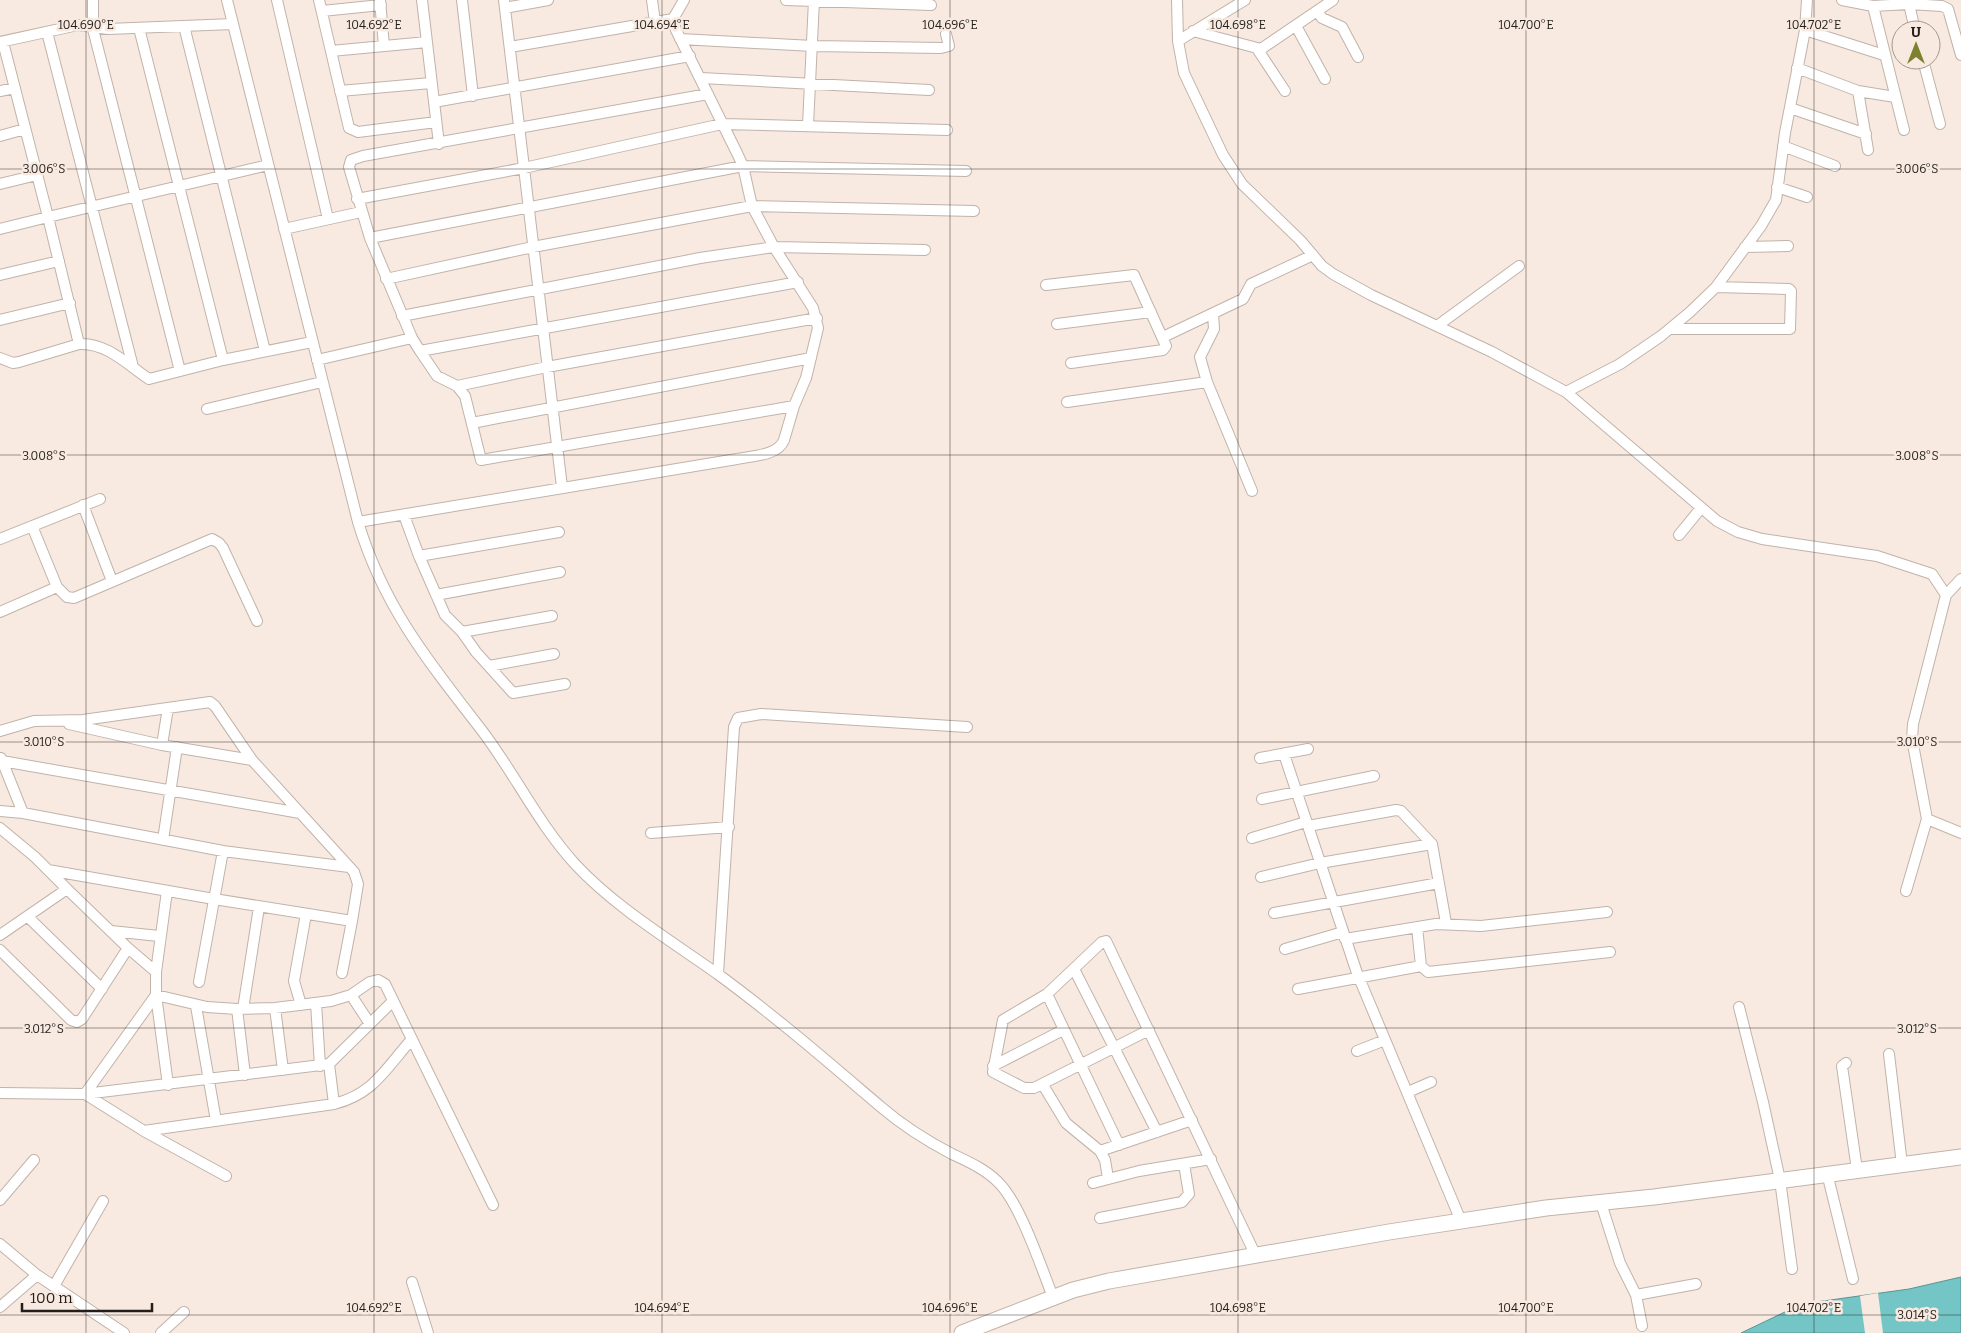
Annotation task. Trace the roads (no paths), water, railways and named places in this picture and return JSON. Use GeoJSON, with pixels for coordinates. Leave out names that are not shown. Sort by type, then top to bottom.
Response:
{"type":"FeatureCollection","features":[{"type":"Feature","properties":{"kind":"street"},"geometry":{"type":"LineString","coordinates":[[92,0],[93,29],[180,371]]}},
{"type":"Feature","properties":{"kind":"street"},"geometry":{"type":"LineString","coordinates":[[227,0],[358,522],[383,586],[420,652],[494,746],[552,836],[575,864],[602,890],[789,1028],[900,1122],[951,1154],[975,1165],[997,1180],[1014,1205],[1054,1297]]}},
{"type":"Feature","properties":{"kind":"street"},"geometry":{"type":"LineString","coordinates":[[277,0],[328,219]]}},
{"type":"Feature","properties":{"kind":"street"},"geometry":{"type":"LineString","coordinates":[[319,0],[347,124],[354,132],[436,122]]}},
{"type":"Feature","properties":{"kind":"street"},"geometry":{"type":"LineString","coordinates":[[422,0],[439,144]]}},
{"type":"Feature","properties":{"kind":"street"},"geometry":{"type":"LineString","coordinates":[[462,0],[473,96]]}},
{"type":"Feature","properties":{"kind":"street"},"geometry":{"type":"LineString","coordinates":[[548,0],[505,4],[562,488]]}},
{"type":"Feature","properties":{"kind":"street"},"geometry":{"type":"LineString","coordinates":[[652,0],[655,22]]}},
{"type":"Feature","properties":{"kind":"street"},"geometry":{"type":"LineString","coordinates":[[358,522],[737,459],[775,450],[782,445],[794,406],[806,378],[818,328],[817,318],[798,282],[774,247],[752,206],[743,166],[702,78],[680,39],[673,20],[684,0]]}},
{"type":"Feature","properties":{"kind":"street"},"geometry":{"type":"LineString","coordinates":[[786,0],[931,5]]}},
{"type":"Feature","properties":{"kind":"street"},"geometry":{"type":"LineString","coordinates":[[1177,0],[1178,41],[1184,73],[1230,168],[1242,184],[1272,211],[1333,274],[1492,352],[1566,392],[1701,508],[1717,521],[1738,532],[1762,539],[1877,556],[1932,574],[1946,595]]}},
{"type":"Feature","properties":{"kind":"street"},"geometry":{"type":"LineString","coordinates":[[1178,41],[1245,0]]}},
{"type":"Feature","properties":{"kind":"street"},"geometry":{"type":"LineString","coordinates":[[1193,31],[1258,50],[1334,0]]}},
{"type":"Feature","properties":{"kind":"street"},"geometry":{"type":"LineString","coordinates":[[1566,392],[1620,364],[1670,329],[1716,287],[1776,200],[1783,146],[1804,30],[1807,0]]}},
{"type":"Feature","properties":{"kind":"street"},"geometry":{"type":"LineString","coordinates":[[1842,0],[1873,6],[1909,4],[1942,6],[1948,9],[1961,55]]}},
{"type":"Feature","properties":{"kind":"street"},"geometry":{"type":"LineString","coordinates":[[808,126],[814,1]]}},
{"type":"Feature","properties":{"kind":"street"},"geometry":{"type":"LineString","coordinates":[[322,11],[380,3],[384,46]]}},
{"type":"Feature","properties":{"kind":"street"},"geometry":{"type":"LineString","coordinates":[[1909,4],[1913,20]]}},
{"type":"Feature","properties":{"kind":"street"},"geometry":{"type":"LineString","coordinates":[[1873,6],[1904,130]]}},
{"type":"Feature","properties":{"kind":"street"},"geometry":{"type":"LineString","coordinates":[[1318,11],[1322,18],[1342,27],[1358,57]]}},
{"type":"Feature","properties":{"kind":"street"},"geometry":{"type":"LineString","coordinates":[[510,47],[673,20]]}},
{"type":"Feature","properties":{"kind":"street"},"geometry":{"type":"LineString","coordinates":[[79,344],[15,88],[1,42],[78,25],[93,29],[233,24]]}},
{"type":"Feature","properties":{"kind":"street"},"geometry":{"type":"LineString","coordinates":[[184,26],[265,351]]}},
{"type":"Feature","properties":{"kind":"street"},"geometry":{"type":"LineString","coordinates":[[1296,26],[1325,79]]}},
{"type":"Feature","properties":{"kind":"street"},"geometry":{"type":"LineString","coordinates":[[138,28],[223,360]]}},
{"type":"Feature","properties":{"kind":"street"},"geometry":{"type":"LineString","coordinates":[[1804,30],[1884,55]]}},
{"type":"Feature","properties":{"kind":"street"},"geometry":{"type":"LineString","coordinates":[[47,32],[90,207],[133,367]]}},
{"type":"Feature","properties":{"kind":"street"},"geometry":{"type":"LineString","coordinates":[[680,39],[813,46],[947,48],[950,43],[946,34]]}},
{"type":"Feature","properties":{"kind":"street"},"geometry":{"type":"LineString","coordinates":[[331,51],[427,42]]}},
{"type":"Feature","properties":{"kind":"street"},"geometry":{"type":"LineString","coordinates":[[1258,50],[1285,91]]}},
{"type":"Feature","properties":{"kind":"street"},"geometry":{"type":"LineString","coordinates":[[434,102],[515,90],[690,56]]}},
{"type":"Feature","properties":{"kind":"street"},"geometry":{"type":"LineString","coordinates":[[1797,68],[1858,91],[1895,97]]}},
{"type":"Feature","properties":{"kind":"street"},"geometry":{"type":"LineString","coordinates":[[1926,70],[1940,124]]}},
{"type":"Feature","properties":{"kind":"street"},"geometry":{"type":"LineString","coordinates":[[702,78],[929,90]]}},
{"type":"Feature","properties":{"kind":"street"},"geometry":{"type":"LineString","coordinates":[[340,91],[432,83]]}},
{"type":"Feature","properties":{"kind":"street"},"geometry":{"type":"LineString","coordinates":[[0,91],[15,88]]}},
{"type":"Feature","properties":{"kind":"street"},"geometry":{"type":"LineString","coordinates":[[1858,91],[1868,150]]}},
{"type":"Feature","properties":{"kind":"street"},"geometry":{"type":"LineString","coordinates":[[708,94],[439,144],[363,156],[352,160],[349,167],[360,212],[412,338],[437,376],[457,386],[465,396],[481,460],[557,445],[794,406]]}},
{"type":"Feature","properties":{"kind":"street"},"geometry":{"type":"LineString","coordinates":[[1790,108],[1866,134]]}},
{"type":"Feature","properties":{"kind":"street"},"geometry":{"type":"LineString","coordinates":[[357,199],[524,168],[722,124],[947,130]]}},
{"type":"Feature","properties":{"kind":"street"},"geometry":{"type":"LineString","coordinates":[[0,136],[25,129]]}},
{"type":"Feature","properties":{"kind":"street"},"geometry":{"type":"LineString","coordinates":[[1783,146],[1836,166]]}},
{"type":"Feature","properties":{"kind":"street"},"geometry":{"type":"LineString","coordinates":[[0,228],[268,165]]}},
{"type":"Feature","properties":{"kind":"street"},"geometry":{"type":"LineString","coordinates":[[370,238],[743,166],[966,171]]}},
{"type":"Feature","properties":{"kind":"street"},"geometry":{"type":"LineString","coordinates":[[0,184],[37,175]]}},
{"type":"Feature","properties":{"kind":"street"},"geometry":{"type":"LineString","coordinates":[[1777,187],[1807,197]]}},
{"type":"Feature","properties":{"kind":"street"},"geometry":{"type":"LineString","coordinates":[[386,278],[752,206],[974,211]]}},
{"type":"Feature","properties":{"kind":"street"},"geometry":{"type":"LineString","coordinates":[[284,229],[360,212]]}},
{"type":"Feature","properties":{"kind":"street"},"geometry":{"type":"LineString","coordinates":[[1745,247],[1788,246]]}},
{"type":"Feature","properties":{"kind":"street"},"geometry":{"type":"LineString","coordinates":[[402,316],[700,258],[774,247],[925,250]]}},
{"type":"Feature","properties":{"kind":"street"},"geometry":{"type":"LineString","coordinates":[[1164,337],[1243,300],[1251,284],[1314,255]]}},
{"type":"Feature","properties":{"kind":"street"},"geometry":{"type":"LineString","coordinates":[[0,275],[59,261]]}},
{"type":"Feature","properties":{"kind":"street"},"geometry":{"type":"LineString","coordinates":[[1437,326],[1519,266]]}},
{"type":"Feature","properties":{"kind":"street"},"geometry":{"type":"LineString","coordinates":[[1046,285],[1134,275],[1164,337],[1166,346],[1163,350],[1071,363]]}},
{"type":"Feature","properties":{"kind":"street"},"geometry":{"type":"LineString","coordinates":[[420,351],[798,282]]}},
{"type":"Feature","properties":{"kind":"street"},"geometry":{"type":"LineString","coordinates":[[1670,329],[1790,329],[1791,291],[1789,289],[1716,287]]}},
{"type":"Feature","properties":{"kind":"street"},"geometry":{"type":"LineString","coordinates":[[0,320],[70,303]]}},
{"type":"Feature","properties":{"kind":"street"},"geometry":{"type":"LineString","coordinates":[[1057,324],[1151,312]]}},
{"type":"Feature","properties":{"kind":"street"},"geometry":{"type":"LineString","coordinates":[[1213,314],[1214,329],[1200,357],[1207,382],[1252,491]]}},
{"type":"Feature","properties":{"kind":"street"},"geometry":{"type":"LineString","coordinates":[[457,386],[547,367],[817,318]]}},
{"type":"Feature","properties":{"kind":"street"},"geometry":{"type":"LineString","coordinates":[[317,360],[412,338]]}},
{"type":"Feature","properties":{"kind":"street"},"geometry":{"type":"LineString","coordinates":[[0,358],[12,363],[20,362],[79,344],[104,349],[149,379],[223,360],[312,342]]}},
{"type":"Feature","properties":{"kind":"street"},"geometry":{"type":"LineString","coordinates":[[472,423],[811,358]]}},
{"type":"Feature","properties":{"kind":"street"},"geometry":{"type":"LineString","coordinates":[[207,409],[322,382]]}},
{"type":"Feature","properties":{"kind":"street"},"geometry":{"type":"LineString","coordinates":[[1066,402],[1207,382]]}},
{"type":"Feature","properties":{"kind":"street"},"geometry":{"type":"LineString","coordinates":[[0,539],[100,499]]}},
{"type":"Feature","properties":{"kind":"street"},"geometry":{"type":"LineString","coordinates":[[83,505],[112,581]]}},
{"type":"Feature","properties":{"kind":"street"},"geometry":{"type":"LineString","coordinates":[[1679,535],[1701,508]]}},
{"type":"Feature","properties":{"kind":"street"},"geometry":{"type":"LineString","coordinates":[[404,514],[419,556],[445,615],[462,632],[476,652],[513,693],[565,684]]}},
{"type":"Feature","properties":{"kind":"street"},"geometry":{"type":"LineString","coordinates":[[32,526],[57,587],[67,598],[74,598],[206,541],[216,540],[223,548],[257,621]]}},
{"type":"Feature","properties":{"kind":"street"},"geometry":{"type":"LineString","coordinates":[[419,556],[559,532]]}},
{"type":"Feature","properties":{"kind":"street"},"geometry":{"type":"LineString","coordinates":[[436,595],[560,572]]}},
{"type":"Feature","properties":{"kind":"street"},"geometry":{"type":"LineString","coordinates":[[1906,891],[1927,819],[1912,731],[1946,595],[1961,580]]}},
{"type":"Feature","properties":{"kind":"street"},"geometry":{"type":"LineString","coordinates":[[0,612],[57,587]]}},
{"type":"Feature","properties":{"kind":"street"},"geometry":{"type":"LineString","coordinates":[[462,632],[552,616]]}},
{"type":"Feature","properties":{"kind":"street"},"geometry":{"type":"LineString","coordinates":[[489,666],[554,654]]}},
{"type":"Feature","properties":{"kind":"street"},"geometry":{"type":"LineString","coordinates":[[0,730],[34,721],[82,720],[212,703],[252,760],[358,879],[342,973]]}},
{"type":"Feature","properties":{"kind":"street"},"geometry":{"type":"LineString","coordinates":[[162,744],[168,708]]}},
{"type":"Feature","properties":{"kind":"street"},"geometry":{"type":"LineString","coordinates":[[718,974],[734,727],[738,718],[761,714],[967,727]]}},
{"type":"Feature","properties":{"kind":"street"},"geometry":{"type":"LineString","coordinates":[[60,721],[88,729],[252,760]]}},
{"type":"Feature","properties":{"kind":"street"},"geometry":{"type":"LineString","coordinates":[[163,840],[177,747]]}},
{"type":"Feature","properties":{"kind":"street"},"geometry":{"type":"LineString","coordinates":[[1260,758],[1308,749]]}},
{"type":"Feature","properties":{"kind":"street"},"geometry":{"type":"LineString","coordinates":[[1284,754],[1358,977],[1461,1221]]}},
{"type":"Feature","properties":{"kind":"street"},"geometry":{"type":"LineString","coordinates":[[1,758],[170,791],[300,813]]}},
{"type":"Feature","properties":{"kind":"street"},"geometry":{"type":"LineString","coordinates":[[1,758],[23,813]]}},
{"type":"Feature","properties":{"kind":"street"},"geometry":{"type":"LineString","coordinates":[[1262,799],[1374,776]]}},
{"type":"Feature","properties":{"kind":"street"},"geometry":{"type":"LineString","coordinates":[[1252,838],[1307,824],[1399,810],[1432,844],[1446,923]]}},
{"type":"Feature","properties":{"kind":"street"},"geometry":{"type":"LineString","coordinates":[[0,811],[23,813],[223,851],[349,867]]}},
{"type":"Feature","properties":{"kind":"street"},"geometry":{"type":"LineString","coordinates":[[1927,819],[1961,833]]}},
{"type":"Feature","properties":{"kind":"street"},"geometry":{"type":"LineString","coordinates":[[651,833],[728,827]]}},
{"type":"Feature","properties":{"kind":"street"},"geometry":{"type":"LineString","coordinates":[[0,828],[48,870],[128,948],[156,972]]}},
{"type":"Feature","properties":{"kind":"street"},"geometry":{"type":"LineString","coordinates":[[1261,877],[1320,863],[1432,844]]}},
{"type":"Feature","properties":{"kind":"street"},"geometry":{"type":"LineString","coordinates":[[199,982],[223,851]]}},
{"type":"Feature","properties":{"kind":"street"},"geometry":{"type":"LineString","coordinates":[[48,870],[214,900],[352,921]]}},
{"type":"Feature","properties":{"kind":"street"},"geometry":{"type":"LineString","coordinates":[[1274,913],[1439,883]]}},
{"type":"Feature","properties":{"kind":"street"},"geometry":{"type":"LineString","coordinates":[[0,934],[67,889]]}},
{"type":"Feature","properties":{"kind":"street"},"geometry":{"type":"LineString","coordinates":[[167,891],[159,936],[156,995],[168,1085]]}},
{"type":"Feature","properties":{"kind":"street"},"geometry":{"type":"LineString","coordinates":[[245,1075],[240,1009],[259,907]]}},
{"type":"Feature","properties":{"kind":"street"},"geometry":{"type":"LineString","coordinates":[[1285,949],[1344,936],[1446,923],[1481,926],[1607,912]]}},
{"type":"Feature","properties":{"kind":"street"},"geometry":{"type":"LineString","coordinates":[[301,1005],[295,990],[294,972],[306,914]]}},
{"type":"Feature","properties":{"kind":"street"},"geometry":{"type":"LineString","coordinates":[[28,916],[102,989]]}},
{"type":"Feature","properties":{"kind":"street"},"geometry":{"type":"LineString","coordinates":[[1417,927],[1421,966],[1428,972],[1610,952]]}},
{"type":"Feature","properties":{"kind":"street"},"geometry":{"type":"LineString","coordinates":[[111,930],[159,936]]}},
{"type":"Feature","properties":{"kind":"street"},"geometry":{"type":"LineString","coordinates":[[1149,1030],[1043,1085],[1030,1089],[994,1074],[993,1066],[1003,1020],[1047,994],[1102,942],[1106,942],[1149,1030],[1192,1120],[1256,1256]]}},
{"type":"Feature","properties":{"kind":"street"},"geometry":{"type":"LineString","coordinates":[[0,950],[74,1021],[80,1021],[84,1018],[128,948]]}},
{"type":"Feature","properties":{"kind":"street"},"geometry":{"type":"LineString","coordinates":[[1298,989],[1421,966]]}},
{"type":"Feature","properties":{"kind":"street"},"geometry":{"type":"LineString","coordinates":[[1074,968],[1157,1132]]}},
{"type":"Feature","properties":{"kind":"street"},"geometry":{"type":"LineString","coordinates":[[156,995],[196,1006],[240,1009],[275,1008],[316,1003],[351,995],[370,982],[380,980],[385,984],[394,1001],[493,1205]]}},
{"type":"Feature","properties":{"kind":"street"},"geometry":{"type":"LineString","coordinates":[[1047,994],[1119,1145]]}},
{"type":"Feature","properties":{"kind":"street"},"geometry":{"type":"LineString","coordinates":[[85,1094],[156,995]]}},
{"type":"Feature","properties":{"kind":"street"},"geometry":{"type":"LineString","coordinates":[[351,995],[370,1024]]}},
{"type":"Feature","properties":{"kind":"street"},"geometry":{"type":"LineString","coordinates":[[0,1093],[85,1094],[324,1065],[394,1001]]}},
{"type":"Feature","properties":{"kind":"street"},"geometry":{"type":"LineString","coordinates":[[316,1003],[324,1065],[334,1104]]}},
{"type":"Feature","properties":{"kind":"street"},"geometry":{"type":"LineString","coordinates":[[196,1006],[216,1121]]}},
{"type":"Feature","properties":{"kind":"street"},"geometry":{"type":"LineString","coordinates":[[1739,1007],[1780,1180],[1792,1269]]}},
{"type":"Feature","properties":{"kind":"street"},"geometry":{"type":"LineString","coordinates":[[275,1008],[283,1070]]}},
{"type":"Feature","properties":{"kind":"street"},"geometry":{"type":"LineString","coordinates":[[993,1066],[1063,1030]]}},
{"type":"Feature","properties":{"kind":"street"},"geometry":{"type":"LineString","coordinates":[[144,1131],[352,1100],[366,1091],[412,1038]]}},
{"type":"Feature","properties":{"kind":"street"},"geometry":{"type":"LineString","coordinates":[[1357,1051],[1385,1040]]}},
{"type":"Feature","properties":{"kind":"street"},"geometry":{"type":"LineString","coordinates":[[1889,1054],[1902,1164]]}},
{"type":"Feature","properties":{"kind":"street"},"geometry":{"type":"LineString","coordinates":[[1846,1063],[1842,1066],[1857,1170]]}},
{"type":"Feature","properties":{"kind":"street"},"geometry":{"type":"LineString","coordinates":[[1408,1092],[1431,1082]]}},
{"type":"Feature","properties":{"kind":"street"},"geometry":{"type":"LineString","coordinates":[[1043,1085],[1066,1123],[1100,1151],[1105,1160],[1108,1178]]}},
{"type":"Feature","properties":{"kind":"street"},"geometry":{"type":"LineString","coordinates":[[85,1094],[144,1131],[226,1176]]}},
{"type":"Feature","properties":{"kind":"street"},"geometry":{"type":"LineString","coordinates":[[1100,1151],[1192,1120]]}},
{"type":"Feature","properties":{"kind":"street"},"geometry":{"type":"LineString","coordinates":[[962,1333],[1054,1297],[1109,1281],[1546,1208],[1601,1203],[1961,1157]]}},
{"type":"Feature","properties":{"kind":"street"},"geometry":{"type":"LineString","coordinates":[[1093,1183],[1108,1178],[1210,1159]]}},
{"type":"Feature","properties":{"kind":"street"},"geometry":{"type":"LineString","coordinates":[[0,1200],[34,1160]]}},
{"type":"Feature","properties":{"kind":"street"},"geometry":{"type":"LineString","coordinates":[[1100,1218],[1182,1202],[1189,1194],[1184,1164]]}},
{"type":"Feature","properties":{"kind":"street"},"geometry":{"type":"LineString","coordinates":[[1827,1173],[1853,1279]]}},
{"type":"Feature","properties":{"kind":"street"},"geometry":{"type":"LineString","coordinates":[[54,1286],[102,1201]]}},
{"type":"Feature","properties":{"kind":"street"},"geometry":{"type":"LineString","coordinates":[[1601,1203],[1620,1263],[1636,1295],[1642,1326]]}},
{"type":"Feature","properties":{"kind":"street"},"geometry":{"type":"LineString","coordinates":[[0,1244],[37,1275],[124,1333]]}},
{"type":"Feature","properties":{"kind":"street"},"geometry":{"type":"LineString","coordinates":[[0,1307],[37,1275]]}},
{"type":"Feature","properties":{"kind":"street"},"geometry":{"type":"LineString","coordinates":[[412,1282],[428,1333]]}},
{"type":"Feature","properties":{"kind":"street"},"geometry":{"type":"LineString","coordinates":[[1636,1295],[1696,1284]]}},
{"type":"Feature","properties":{"kind":"street"},"geometry":{"type":"LineString","coordinates":[[160,1333],[184,1312]]}},
{"type":"Feature","properties":{"kind":"water"},"geometry":{"type":"Polygon","coordinates":[[[1961,1277],[1961,1333],[1741,1333],[1787,1311],[1816,1302],[1909,1289],[1961,1277]]]}}]}
